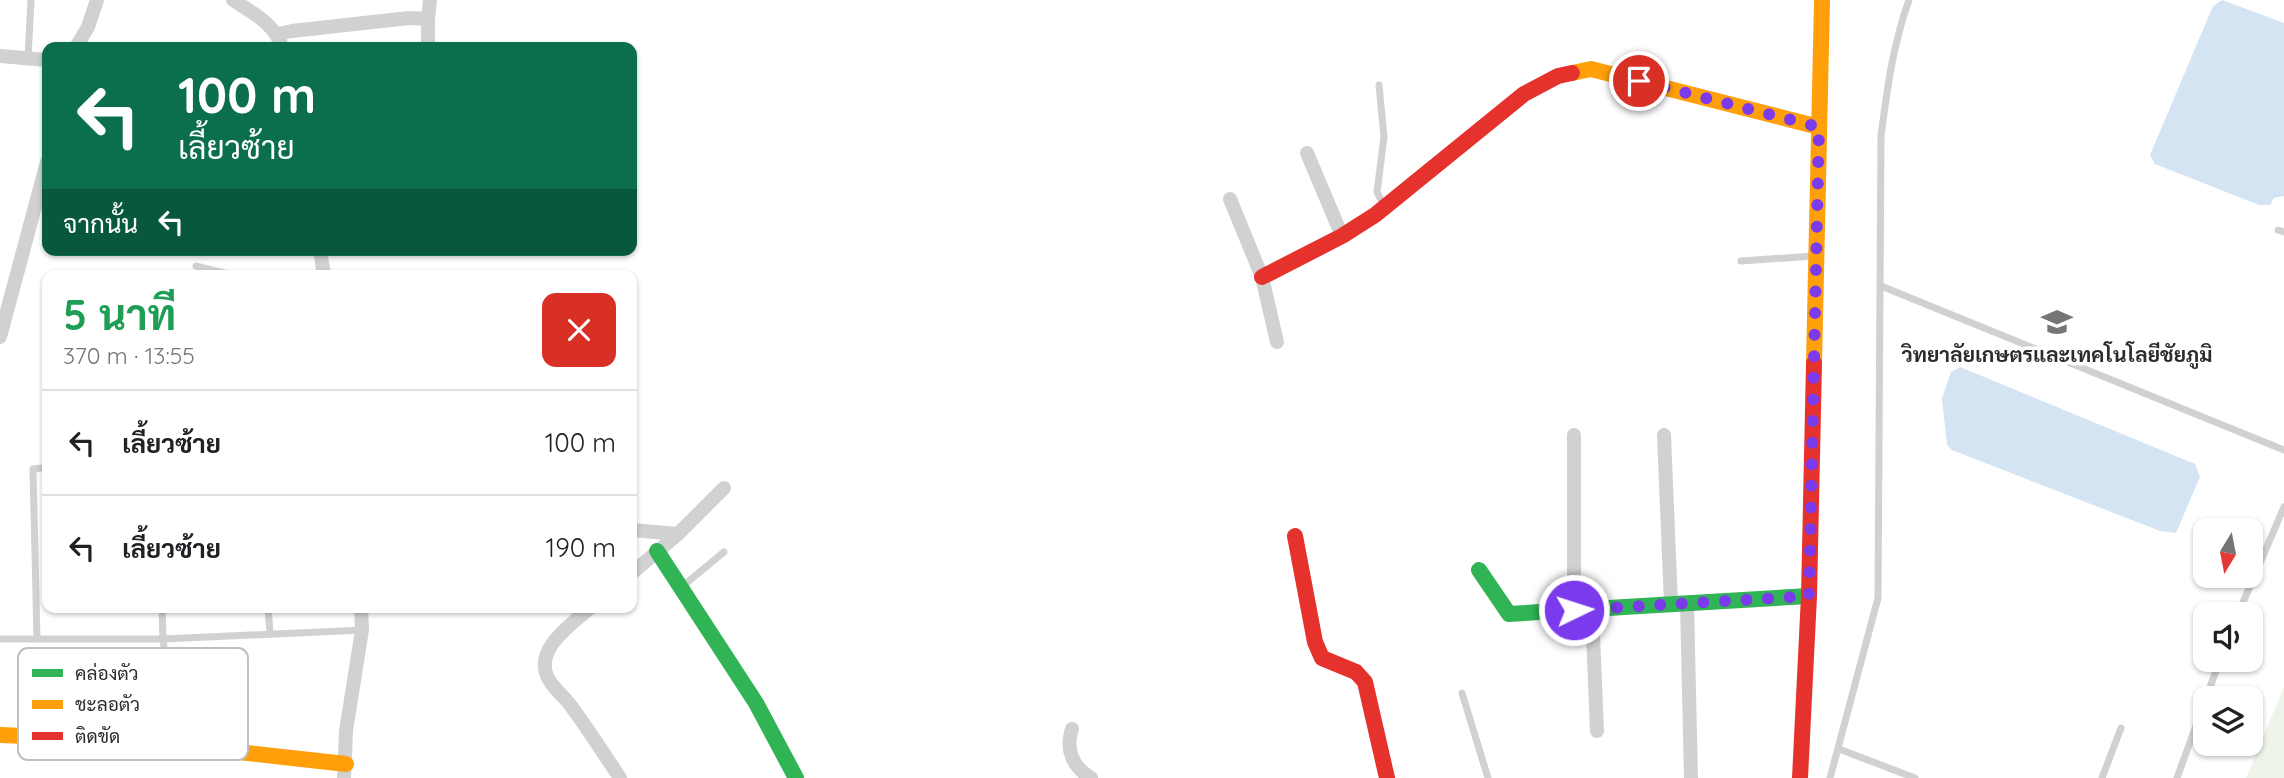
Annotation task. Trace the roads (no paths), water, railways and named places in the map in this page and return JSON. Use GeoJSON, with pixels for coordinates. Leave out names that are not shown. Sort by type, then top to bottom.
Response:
{"type":"FeatureCollection","features":[{"type":"Feature","properties":{"kind":"street"},"geometry":{"type":"LineString","coordinates":[[79,42],[88,27],[97,0]]}},
{"type":"Feature","properties":{"kind":"street"},"geometry":{"type":"LineString","coordinates":[[233,0],[280,41],[292,31],[428,19]]}},
{"type":"Feature","properties":{"kind":"street"},"geometry":{"type":"LineString","coordinates":[[428,42],[430,0]]}},
{"type":"Feature","properties":{"kind":"street"},"geometry":{"type":"LineString","coordinates":[[1800,778],[1809,596],[1822,0]]}},
{"type":"Feature","properties":{"kind":"street"},"geometry":{"type":"LineString","coordinates":[[0,56],[42,59]]}},
{"type":"Feature","properties":{"kind":"street"},"geometry":{"type":"LineString","coordinates":[[1262,277],[1342,236],[1385,208],[1524,94],[1558,76],[1591,69],[1819,127]]}},
{"type":"Feature","properties":{"kind":"street"},"geometry":{"type":"LineString","coordinates":[[1307,153],[1342,236]]}},
{"type":"Feature","properties":{"kind":"street"},"geometry":{"type":"LineString","coordinates":[[0,337],[42,181]]}},
{"type":"Feature","properties":{"kind":"street"},"geometry":{"type":"LineString","coordinates":[[1230,199],[1262,277],[1277,342]]}},
{"type":"Feature","properties":{"kind":"street"},"geometry":{"type":"LineString","coordinates":[[1574,435],[1574,610]]}},
{"type":"Feature","properties":{"kind":"street"},"geometry":{"type":"LineString","coordinates":[[1664,435],[1691,778]]}},
{"type":"Feature","properties":{"kind":"street"},"geometry":{"type":"LineString","coordinates":[[637,569],[678,534],[724,488]]}},
{"type":"Feature","properties":{"kind":"street"},"geometry":{"type":"LineString","coordinates":[[637,530],[678,534]]}},
{"type":"Feature","properties":{"kind":"street"},"geometry":{"type":"LineString","coordinates":[[1295,536],[1315,642],[1322,657],[1356,672],[1366,682],[1387,778]]}},
{"type":"Feature","properties":{"kind":"street"},"geometry":{"type":"LineString","coordinates":[[657,551],[756,703],[796,778]]}},
{"type":"Feature","properties":{"kind":"street"},"geometry":{"type":"LineString","coordinates":[[1479,570],[1509,614],[1809,596]]}},
{"type":"Feature","properties":{"kind":"street"},"geometry":{"type":"LineString","coordinates":[[1592,609],[1597,731]]}},
{"type":"Feature","properties":{"kind":"street"},"geometry":{"type":"LineString","coordinates":[[248,757],[345,771],[346,732],[362,630],[361,613]]}},
{"type":"Feature","properties":{"kind":"street"},"geometry":{"type":"LineString","coordinates":[[584,613],[557,638],[547,657],[546,672],[548,679],[569,702],[620,778]]}},
{"type":"Feature","properties":{"kind":"street"},"geometry":{"type":"LineString","coordinates":[[1072,729],[1069,738],[1073,760],[1079,770],[1091,778]]}},
{"type":"Feature","properties":{"kind":"street"},"geometry":{"type":"LineString","coordinates":[[0,735],[18,736]]}},
{"type":"Feature","properties":{"kind":"lane"},"geometry":{"type":"LineString","coordinates":[[28,58],[31,0]]}},
{"type":"Feature","properties":{"kind":"lane"},"geometry":{"type":"LineString","coordinates":[[1830,778],[1878,598],[1881,136],[1887,87],[1901,22],[1909,0]]}},
{"type":"Feature","properties":{"kind":"lane"},"geometry":{"type":"LineString","coordinates":[[1379,85],[1384,137],[1377,192],[1385,208]]}},
{"type":"Feature","properties":{"kind":"lane"},"geometry":{"type":"LineString","coordinates":[[1741,261],[1818,256]]}},
{"type":"Feature","properties":{"kind":"lane"},"geometry":{"type":"LineString","coordinates":[[196,266],[212,270]]}},
{"type":"Feature","properties":{"kind":"lane"},"geometry":{"type":"LineString","coordinates":[[1881,286],[2284,450]]}},
{"type":"Feature","properties":{"kind":"lane"},"geometry":{"type":"LineString","coordinates":[[37,639],[33,469],[42,468]]}},
{"type":"Feature","properties":{"kind":"lane"},"geometry":{"type":"LineString","coordinates":[[2243,602],[2284,507]]}},
{"type":"Feature","properties":{"kind":"lane"},"geometry":{"type":"LineString","coordinates":[[681,587],[724,552]]}},
{"type":"Feature","properties":{"kind":"lane"},"geometry":{"type":"LineString","coordinates":[[162,613],[164,648]]}},
{"type":"Feature","properties":{"kind":"lane"},"geometry":{"type":"LineString","coordinates":[[268,613],[270,633]]}},
{"type":"Feature","properties":{"kind":"lane"},"geometry":{"type":"LineString","coordinates":[[0,639],[163,639],[362,630]]}},
{"type":"Feature","properties":{"kind":"lane"},"geometry":{"type":"LineString","coordinates":[[1462,693],[1488,778]]}},
{"type":"Feature","properties":{"kind":"lane"},"geometry":{"type":"LineString","coordinates":[[2102,778],[2120,728]]}},
{"type":"Feature","properties":{"kind":"lane"},"geometry":{"type":"LineString","coordinates":[[2177,778],[2193,735]]}},
{"type":"Feature","properties":{"kind":"lane"},"geometry":{"type":"LineString","coordinates":[[1839,749],[1915,778]]}},
{"type":"Feature","properties":{"kind":"water"},"geometry":{"type":"Polygon","coordinates":[[[2222,0],[2284,23],[2284,196],[2274,198],[2270,205],[2259,205],[2155,164],[2150,155],[2213,6],[2222,0]]]}},
{"type":"Feature","properties":{"kind":"water"},"geometry":{"type":"Polygon","coordinates":[[[1960,367],[2195,464],[2200,477],[2176,533],[2160,531],[1952,450],[1947,445],[1942,398],[1951,372],[1960,367]]]}},
{"type":"Feature","properties":{"kind":"place","name":"วิทยาลัยเกษตรและเทคโนโลยีชัยภูมิ"},"geometry":{"type":"Point","coordinates":[2057,322]}}]}
